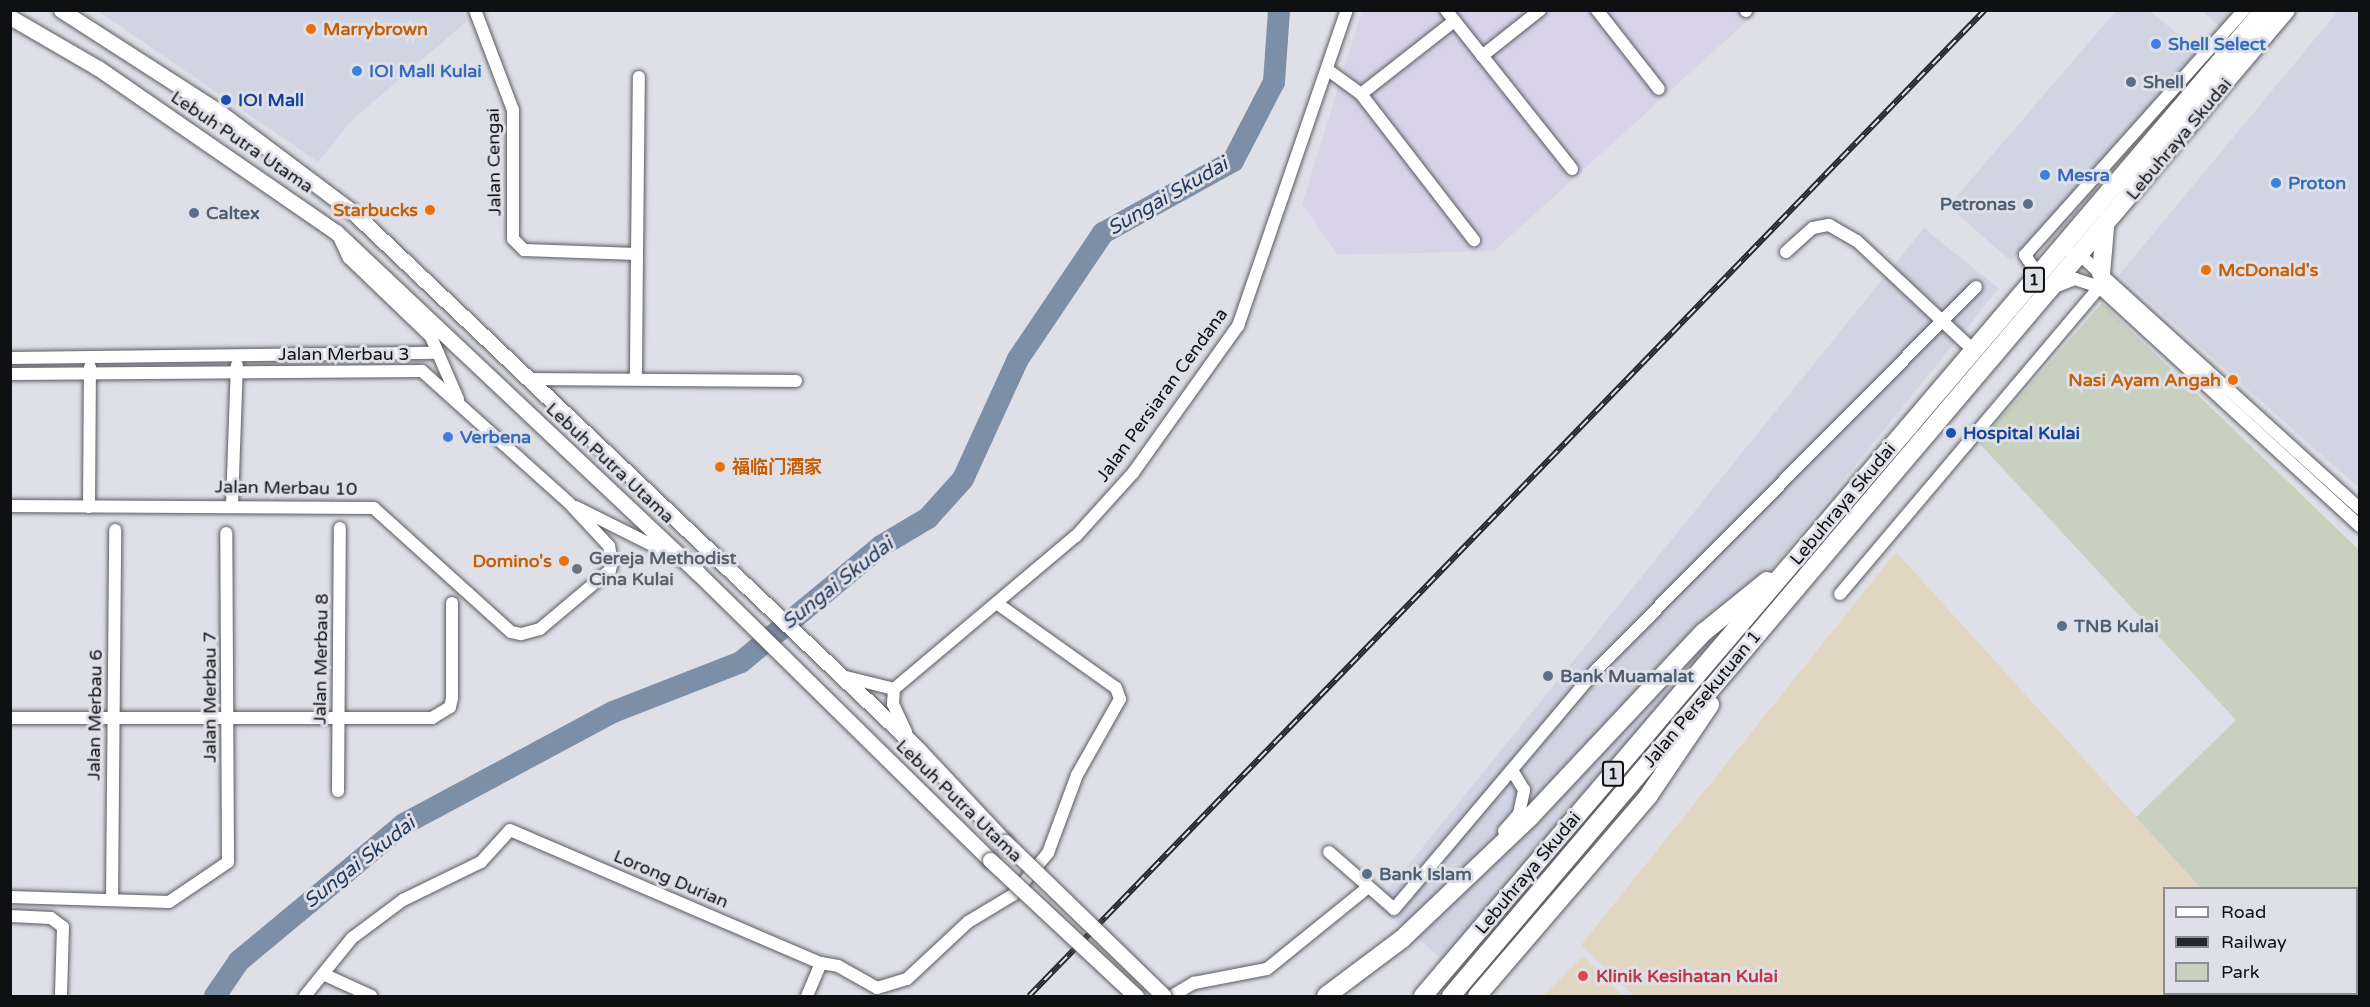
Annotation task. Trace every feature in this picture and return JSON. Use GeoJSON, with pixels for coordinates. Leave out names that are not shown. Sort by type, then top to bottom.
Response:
{"type":"FeatureCollection","features":[{"type":"Feature","properties":{"kind":"highway","name":"Lebuhraya Skudai"},"geometry":{"type":"LineString","coordinates":[[1423,996],[2264,10]]}},
{"type":"Feature","properties":{"kind":"highway","name":"Lebuhraya Skudai"},"geometry":{"type":"LineString","coordinates":[[1767,622],[2286,10]]}},
{"type":"Feature","properties":{"kind":"highway"},"geometry":{"type":"LineString","coordinates":[[2100,281],[2100,248],[2107,223]]}},
{"type":"Feature","properties":{"kind":"highway"},"geometry":{"type":"LineString","coordinates":[[1326,996],[1402,939],[1530,817],[1704,633],[1803,550]]}},
{"type":"Feature","properties":{"kind":"highway"},"geometry":{"type":"LineString","coordinates":[[1477,996],[1649,795],[1767,622]]}},
{"type":"Feature","properties":{"kind":"highway","name":"Jalan Persekutuan 1"},"geometry":{"type":"LineString","coordinates":[[1451,996],[1767,622]]}},
{"type":"Feature","properties":{"kind":"main road","name":"Lebuh Putra Utama"},"geometry":{"type":"LineString","coordinates":[[61,10],[291,162],[354,213],[531,379],[712,557],[918,749],[1005,842],[1164,996]]}},
{"type":"Feature","properties":{"kind":"main road","name":"Lebuh Putra Utama"},"geometry":{"type":"LineString","coordinates":[[10,17],[98,68],[336,232],[699,573],[990,860],[1136,996]]}},
{"type":"Feature","properties":{"kind":"street","name":"Jalan Cengai"},"geometry":{"type":"LineString","coordinates":[[475,10],[513,111],[513,239],[517,246],[637,254]]}},
{"type":"Feature","properties":{"kind":"street","name":"Jalan Persiaran Cendana"},"geometry":{"type":"LineString","coordinates":[[894,689],[999,605],[1076,536],[1133,473],[1238,326],[1347,10]]}},
{"type":"Feature","properties":{"kind":"street"},"geometry":{"type":"LineString","coordinates":[[1446,10],[1572,169]]}},
{"type":"Feature","properties":{"kind":"street"},"geometry":{"type":"LineString","coordinates":[[1482,56],[1540,10]]}},
{"type":"Feature","properties":{"kind":"street"},"geometry":{"type":"LineString","coordinates":[[1597,10],[1659,89]]}},
{"type":"Feature","properties":{"kind":"street"},"geometry":{"type":"LineString","coordinates":[[2038,275],[2025,255],[2244,10]]}},
{"type":"Feature","properties":{"kind":"street"},"geometry":{"type":"LineString","coordinates":[[1361,94],[1454,21]]}},
{"type":"Feature","properties":{"kind":"street"},"geometry":{"type":"LineString","coordinates":[[1328,70],[1361,94],[1474,240]]}},
{"type":"Feature","properties":{"kind":"street"},"geometry":{"type":"LineString","coordinates":[[636,379],[639,77]]}},
{"type":"Feature","properties":{"kind":"street"},"geometry":{"type":"LineString","coordinates":[[1786,252],[1813,228],[1829,225],[1857,241],[1974,351]]}},
{"type":"Feature","properties":{"kind":"street"},"geometry":{"type":"LineString","coordinates":[[336,232],[349,258],[431,337],[458,400]]}},
{"type":"Feature","properties":{"kind":"street"},"geometry":{"type":"LineString","coordinates":[[2020,296],[2062,257],[2080,255],[2100,281],[2360,526]]}},
{"type":"Feature","properties":{"kind":"street"},"geometry":{"type":"LineString","coordinates":[[2049,291],[2075,279],[2100,281],[2360,509]]}},
{"type":"Feature","properties":{"kind":"street"},"geometry":{"type":"LineString","coordinates":[[1840,594],[2100,281]]}},
{"type":"Feature","properties":{"kind":"street"},"geometry":{"type":"LineString","coordinates":[[1329,852],[1367,888],[1394,909],[1597,669],[1976,287]]}},
{"type":"Feature","properties":{"kind":"street"},"geometry":{"type":"LineString","coordinates":[[10,358],[438,353]]}},
{"type":"Feature","properties":{"kind":"street"},"geometry":{"type":"LineString","coordinates":[[232,505],[237,355]]}},
{"type":"Feature","properties":{"kind":"street"},"geometry":{"type":"LineString","coordinates":[[89,507],[90,356]]}},
{"type":"Feature","properties":{"kind":"street","name":"Jalan Merbau 3"},"geometry":{"type":"LineString","coordinates":[[10,374],[422,371],[458,400],[569,503],[609,546],[612,562],[575,601]]}},
{"type":"Feature","properties":{"kind":"street"},"geometry":{"type":"LineString","coordinates":[[531,379],[796,381]]}},
{"type":"Feature","properties":{"kind":"street"},"geometry":{"type":"LineString","coordinates":[[569,503],[685,561]]}},
{"type":"Feature","properties":{"kind":"street","name":"Jalan Merbau 10"},"geometry":{"type":"LineString","coordinates":[[10,506],[232,505],[375,508],[511,632],[540,629],[575,601]]}},
{"type":"Feature","properties":{"kind":"street","name":"Jalan Merbau 8"},"geometry":{"type":"LineString","coordinates":[[338,791],[340,528]]}},
{"type":"Feature","properties":{"kind":"street","name":"Jalan Merbau 6"},"geometry":{"type":"LineString","coordinates":[[112,900],[115,530]]}},
{"type":"Feature","properties":{"kind":"street","name":"Jalan Merbau 7"},"geometry":{"type":"LineString","coordinates":[[112,900],[174,900],[228,862],[226,533]]}},
{"type":"Feature","properties":{"kind":"street"},"geometry":{"type":"LineString","coordinates":[[10,718],[338,714],[432,718],[450,707],[452,603]]}},
{"type":"Feature","properties":{"kind":"street","name":"Lorong Durian"},"geometry":{"type":"LineString","coordinates":[[323,974],[352,938],[403,900],[481,862],[506,832],[516,831],[821,963],[854,973],[877,988],[907,979],[968,922],[1014,895],[1048,853],[1077,775],[1119,699],[1116,688],[999,605]]}},
{"type":"Feature","properties":{"kind":"street"},"geometry":{"type":"LineString","coordinates":[[832,669],[858,684],[894,689],[897,718],[918,749]]}},
{"type":"Feature","properties":{"kind":"street"},"geometry":{"type":"LineString","coordinates":[[1440,901],[1519,814],[1524,790],[1512,770]]}},
{"type":"Feature","properties":{"kind":"street"},"geometry":{"type":"LineString","coordinates":[[1172,996],[1194,983],[1267,969],[1367,888]]}},
{"type":"Feature","properties":{"kind":"street"},"geometry":{"type":"LineString","coordinates":[[10,897],[112,900]]}},
{"type":"Feature","properties":{"kind":"street"},"geometry":{"type":"LineString","coordinates":[[10,916],[56,920],[64,932],[61,996]]}},
{"type":"Feature","properties":{"kind":"street"},"geometry":{"type":"LineString","coordinates":[[807,996],[821,963]]}},
{"type":"Feature","properties":{"kind":"street"},"geometry":{"type":"LineString","coordinates":[[305,996],[323,974],[371,996]]}},
{"type":"Feature","properties":{"kind":"shaded area"},"geometry":{"type":"Polygon","coordinates":[[[98,11],[462,11],[467,21],[351,121],[318,162],[98,11]]]}},
{"type":"Feature","properties":{"kind":"shaded area"},"geometry":{"type":"Polygon","coordinates":[[[1362,11],[1758,11],[1494,251],[1338,255],[1302,204],[1362,11]]]}},
{"type":"Feature","properties":{"kind":"shaded area"},"geometry":{"type":"Polygon","coordinates":[[[2116,11],[2149,11],[2201,52],[2011,261],[1948,206],[2116,11]]]}},
{"type":"Feature","properties":{"kind":"shaded area"},"geometry":{"type":"Polygon","coordinates":[[[2202,11],[2234,11],[2220,27],[2202,11]]]}},
{"type":"Feature","properties":{"kind":"shaded area"},"geometry":{"type":"Polygon","coordinates":[[[2338,11],[2359,11],[2358,487],[2119,275],[2338,11]]]}},
{"type":"Feature","properties":{"kind":"shaded area"},"geometry":{"type":"Polygon","coordinates":[[[1924,228],[1999,288],[1450,965],[1376,905],[1924,228]]]}},
{"type":"Feature","properties":{"kind":"shaded area"},"geometry":{"type":"Polygon","coordinates":[[[1896,552],[2200,887],[2163,887],[2163,995],[2298,996],[1634,996],[1581,945],[1896,552]]]}},
{"type":"Feature","properties":{"kind":"shaded area","name":"Klinik Kesihatan Kulai"},"geometry":{"type":"Polygon","coordinates":[[[1583,956],[1623,996],[1543,996],[1583,956]]]}},
{"type":"Feature","properties":{"kind":"green space"},"geometry":{"type":"Polygon","coordinates":[[[2102,303],[2359,550],[2359,996],[2328,995],[2358,995],[2358,887],[2200,887],[2136,817],[2236,720],[1979,443],[2102,303]]]}},
{"type":"Feature","properties":{"kind":"waterway","name":"Sungai Skudai"},"geometry":{"type":"LineString","coordinates":[[215,996],[239,961],[404,824],[613,712],[741,662],[881,546],[928,518],[963,479],[1018,359],[1103,233],[1233,161],[1274,82],[1279,10]]}},
{"type":"Feature","properties":{"kind":"railway"},"geometry":{"type":"LineString","coordinates":[[1029,996],[1985,10]]}},
{"type":"Feature","properties":{"kind":"place","name":"Marrybrown"},"geometry":{"type":"Point","coordinates":[311,29]}},
{"type":"Feature","properties":{"kind":"place","name":"Shell Select"},"geometry":{"type":"Point","coordinates":[2156,44]}},
{"type":"Feature","properties":{"kind":"place","name":"IOI Mall Kulai"},"geometry":{"type":"Point","coordinates":[357,71]}},
{"type":"Feature","properties":{"kind":"place","name":"Shell"},"geometry":{"type":"Point","coordinates":[2131,82]}},
{"type":"Feature","properties":{"kind":"place","name":"IOI Mall"},"geometry":{"type":"Point","coordinates":[226,100]}},
{"type":"Feature","properties":{"kind":"place","name":"Mesra"},"geometry":{"type":"Point","coordinates":[2045,175]}},
{"type":"Feature","properties":{"kind":"place","name":"Proton"},"geometry":{"type":"Point","coordinates":[2276,183]}},
{"type":"Feature","properties":{"kind":"place","name":"Petronas"},"geometry":{"type":"Point","coordinates":[2028,204]}},
{"type":"Feature","properties":{"kind":"place","name":"Starbucks"},"geometry":{"type":"Point","coordinates":[430,210]}},
{"type":"Feature","properties":{"kind":"place","name":"Caltex"},"geometry":{"type":"Point","coordinates":[194,213]}},
{"type":"Feature","properties":{"kind":"place","name":"McDonald's"},"geometry":{"type":"Point","coordinates":[2206,270]}},
{"type":"Feature","properties":{"kind":"place","name":"Nasi Ayam Angah"},"geometry":{"type":"Point","coordinates":[2233,380]}},
{"type":"Feature","properties":{"kind":"place","name":"Hospital Kulai"},"geometry":{"type":"Point","coordinates":[1951,433]}},
{"type":"Feature","properties":{"kind":"place","name":"Verbena"},"geometry":{"type":"Point","coordinates":[448,437]}},
{"type":"Feature","properties":{"kind":"place","name":"福临门酒家"},"geometry":{"type":"Point","coordinates":[720,467]}},
{"type":"Feature","properties":{"kind":"place","name":"Domino's"},"geometry":{"type":"Point","coordinates":[564,561]}},
{"type":"Feature","properties":{"kind":"place","name":"Gereja Methodist Cina Kulai"},"geometry":{"type":"Point","coordinates":[577,569]}},
{"type":"Feature","properties":{"kind":"place","name":"TNB Kulai"},"geometry":{"type":"Point","coordinates":[2062,626]}},
{"type":"Feature","properties":{"kind":"place","name":"Bank Muamalat"},"geometry":{"type":"Point","coordinates":[1548,676]}},
{"type":"Feature","properties":{"kind":"place","name":"Bank Islam"},"geometry":{"type":"Point","coordinates":[1367,874]}},
{"type":"Feature","properties":{"kind":"place","name":"Klinik Kesihatan Kulai"},"geometry":{"type":"Point","coordinates":[1583,976]}}]}
